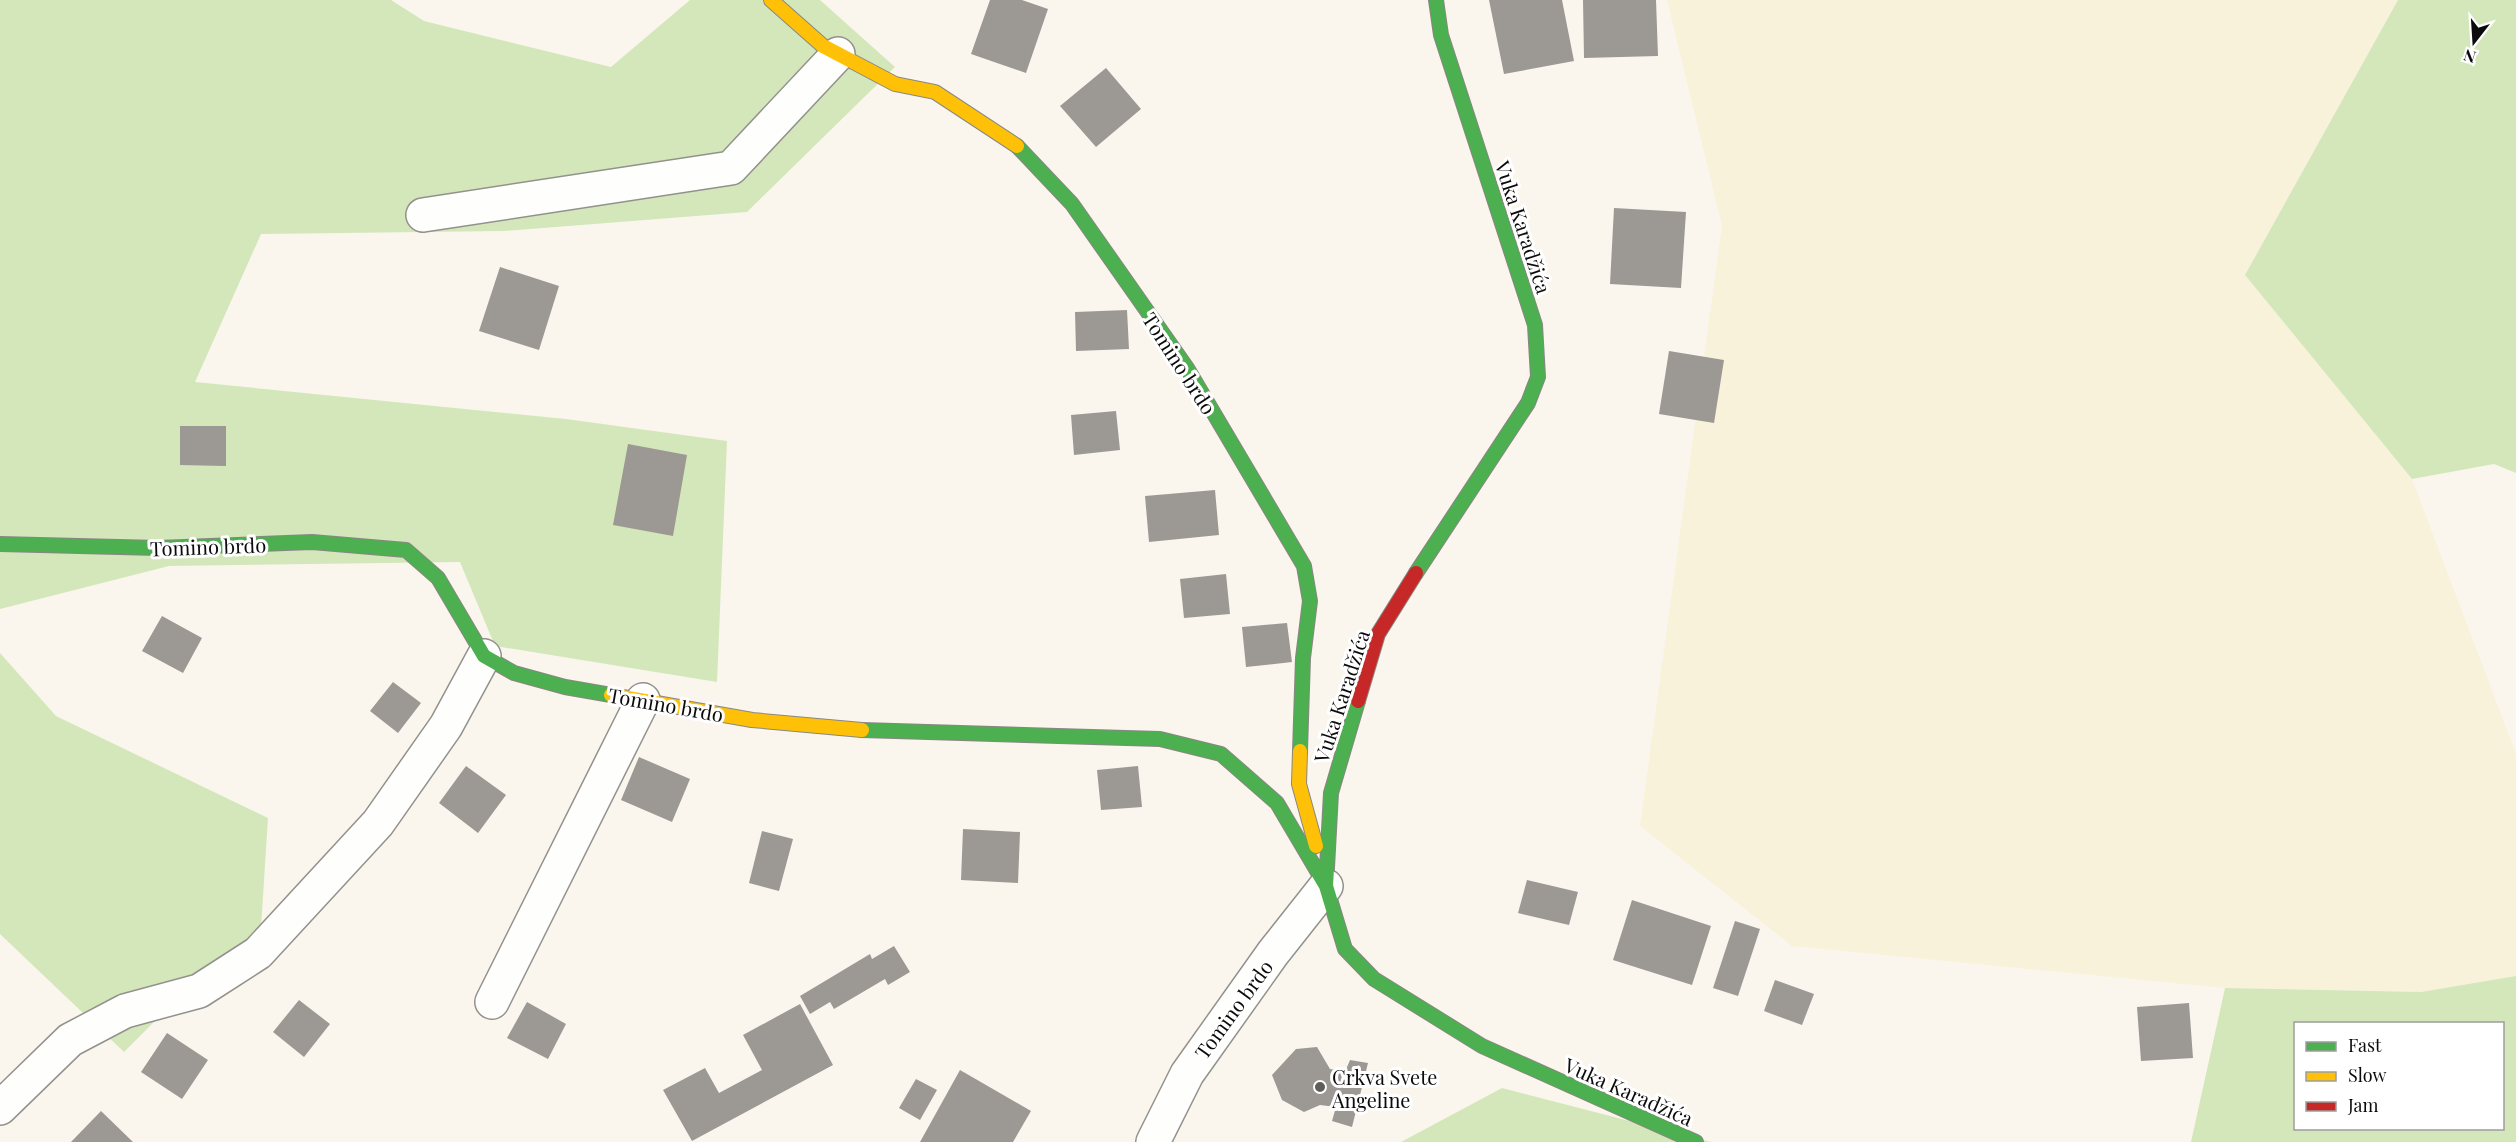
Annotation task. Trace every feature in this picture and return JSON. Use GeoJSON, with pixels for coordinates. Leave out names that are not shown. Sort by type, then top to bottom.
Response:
{"type":"FeatureCollection","features":[{"type":"Feature","properties":{"kind":"street","name":"Tomino brdo"},"geometry":{"type":"LineString","coordinates":[[771,0],[823,46],[895,84],[935,92],[1017,146],[1064,196],[1187,368],[1304,566],[1310,601],[1303,658],[1299,784],[1326,886]]}},
{"type":"Feature","properties":{"kind":"street","name":"Vuka Karadžića"},"geometry":{"type":"LineString","coordinates":[[1436,0],[1441,35],[1535,325],[1538,377],[1528,403],[1444,529],[1378,634],[1331,793],[1326,886],[1345,949],[1374,979],[1482,1046],[1696,1142]]}},
{"type":"Feature","properties":{"kind":"street"},"geometry":{"type":"LineString","coordinates":[[423,215],[731,168],[838,54]]}},
{"type":"Feature","properties":{"kind":"street","name":"Tomino brdo"},"geometry":{"type":"LineString","coordinates":[[0,544],[158,548],[312,543],[406,550],[438,578],[484,656],[514,673],[565,687],[752,720],[849,730],[1160,739],[1221,754],[1277,803],[1326,886]]}},
{"type":"Feature","properties":{"kind":"street"},"geometry":{"type":"LineString","coordinates":[[0,1108],[70,1040],[125,1011],[199,991],[258,953],[378,823],[446,726],[484,656]]}},
{"type":"Feature","properties":{"kind":"street"},"geometry":{"type":"LineString","coordinates":[[492,1002],[643,699]]}},
{"type":"Feature","properties":{"kind":"street","name":"Tomino brdo"},"geometry":{"type":"LineString","coordinates":[[1153,1142],[1186,1074],[1273,953],[1326,886]]}},
{"type":"Feature","properties":{"kind":"shaded area"},"geometry":{"type":"Polygon","coordinates":[[[1667,0],[2398,0],[2245,275],[2412,479],[2516,754],[2516,976],[2421,992],[2225,988],[1792,946],[1640,826],[1722,226],[1667,0]]]}},
{"type":"Feature","properties":{"kind":"green space"},"geometry":{"type":"Polygon","coordinates":[[[0,0],[391,0],[424,21],[611,67],[690,0],[820,0],[895,67],[747,212],[504,231],[261,234],[195,382],[566,419],[727,441],[717,682],[495,646],[460,562],[169,566],[0,609],[0,0]]]}},
{"type":"Feature","properties":{"kind":"green space"},"geometry":{"type":"Polygon","coordinates":[[[2398,0],[2516,0],[2516,473],[2494,464],[2412,479],[2245,275],[2398,0]]]}},
{"type":"Feature","properties":{"kind":"green space"},"geometry":{"type":"Polygon","coordinates":[[[0,653],[56,716],[268,818],[261,928],[188,988],[124,1052],[0,934],[0,653]]]}},
{"type":"Feature","properties":{"kind":"green space"},"geometry":{"type":"Polygon","coordinates":[[[2516,976],[2516,1142],[2191,1142],[2225,988],[2421,992],[2516,976]]]}},
{"type":"Feature","properties":{"kind":"green space"},"geometry":{"type":"Polygon","coordinates":[[[1502,1088],[1711,1142],[1401,1142],[1502,1088]]]}},
{"type":"Feature","properties":{"kind":"building"},"geometry":{"type":"Polygon","coordinates":[[[990,0],[1022,0],[1048,9],[1026,73],[971,54],[990,0]]]}},
{"type":"Feature","properties":{"kind":"building"},"geometry":{"type":"Polygon","coordinates":[[[1489,0],[1562,0],[1574,61],[1504,74],[1489,0]]]}},
{"type":"Feature","properties":{"kind":"building"},"geometry":{"type":"Polygon","coordinates":[[[1583,0],[1656,0],[1658,56],[1584,58],[1583,0]]]}},
{"type":"Feature","properties":{"kind":"building"},"geometry":{"type":"Polygon","coordinates":[[[1106,68],[1141,109],[1096,147],[1060,106],[1106,68]]]}},
{"type":"Feature","properties":{"kind":"building"},"geometry":{"type":"Polygon","coordinates":[[[1614,208],[1686,212],[1681,288],[1610,284],[1614,208]]]}},
{"type":"Feature","properties":{"kind":"building"},"geometry":{"type":"Polygon","coordinates":[[[500,267],[559,286],[539,350],[479,331],[500,267]]]}},
{"type":"Feature","properties":{"kind":"building"},"geometry":{"type":"Polygon","coordinates":[[[1127,310],[1129,349],[1076,351],[1075,312],[1127,310]]]}},
{"type":"Feature","properties":{"kind":"building"},"geometry":{"type":"Polygon","coordinates":[[[1669,351],[1724,360],[1714,423],[1659,414],[1669,351]]]}},
{"type":"Feature","properties":{"kind":"building"},"geometry":{"type":"Polygon","coordinates":[[[1116,411],[1120,450],[1074,455],[1071,415],[1116,411]]]}},
{"type":"Feature","properties":{"kind":"building"},"geometry":{"type":"Polygon","coordinates":[[[180,426],[226,426],[226,466],[180,465],[180,426]]]}},
{"type":"Feature","properties":{"kind":"building"},"geometry":{"type":"Polygon","coordinates":[[[628,444],[687,455],[673,536],[613,525],[628,444]]]}},
{"type":"Feature","properties":{"kind":"building"},"geometry":{"type":"Polygon","coordinates":[[[1215,490],[1219,535],[1149,542],[1145,496],[1215,490]]]}},
{"type":"Feature","properties":{"kind":"building"},"geometry":{"type":"Polygon","coordinates":[[[1226,574],[1230,614],[1184,618],[1180,579],[1226,574]]]}},
{"type":"Feature","properties":{"kind":"building"},"geometry":{"type":"Polygon","coordinates":[[[162,616],[202,638],[183,673],[142,651],[162,616]]]}},
{"type":"Feature","properties":{"kind":"building"},"geometry":{"type":"Polygon","coordinates":[[[1287,623],[1292,662],[1246,667],[1242,627],[1287,623]]]}},
{"type":"Feature","properties":{"kind":"building"},"geometry":{"type":"Polygon","coordinates":[[[393,682],[421,703],[398,733],[370,711],[393,682]]]}},
{"type":"Feature","properties":{"kind":"building"},"geometry":{"type":"Polygon","coordinates":[[[639,757],[690,779],[672,822],[621,800],[639,757]]]}},
{"type":"Feature","properties":{"kind":"building"},"geometry":{"type":"Polygon","coordinates":[[[466,766],[506,795],[478,833],[439,803],[466,766]]]}},
{"type":"Feature","properties":{"kind":"building"},"geometry":{"type":"Polygon","coordinates":[[[1138,766],[1142,807],[1101,810],[1097,770],[1138,766]]]}},
{"type":"Feature","properties":{"kind":"building"},"geometry":{"type":"Polygon","coordinates":[[[963,829],[1020,832],[1018,883],[961,880],[963,829]]]}},
{"type":"Feature","properties":{"kind":"building"},"geometry":{"type":"Polygon","coordinates":[[[762,831],[793,839],[779,891],[749,883],[762,831]]]}},
{"type":"Feature","properties":{"kind":"building"},"geometry":{"type":"Polygon","coordinates":[[[1527,880],[1578,892],[1569,925],[1518,913],[1527,880]]]}},
{"type":"Feature","properties":{"kind":"building"},"geometry":{"type":"Polygon","coordinates":[[[1632,900],[1711,926],[1692,985],[1613,960],[1632,900]]]}},
{"type":"Feature","properties":{"kind":"building"},"geometry":{"type":"Polygon","coordinates":[[[1735,921],[1760,929],[1738,996],[1713,988],[1735,921]]]}},
{"type":"Feature","properties":{"kind":"building"},"geometry":{"type":"Polygon","coordinates":[[[894,946],[910,972],[888,985],[885,979],[834,1009],[830,1002],[810,1014],[800,996],[870,954],[872,959],[894,946]]]}},
{"type":"Feature","properties":{"kind":"building"},"geometry":{"type":"Polygon","coordinates":[[[1775,980],[1814,994],[1802,1025],[1764,1011],[1775,980]]]}},
{"type":"Feature","properties":{"kind":"building"},"geometry":{"type":"Polygon","coordinates":[[[299,1000],[330,1024],[304,1057],[273,1032],[299,1000]]]}},
{"type":"Feature","properties":{"kind":"building"},"geometry":{"type":"Polygon","coordinates":[[[527,1002],[566,1024],[548,1059],[507,1038],[527,1002]]]}},
{"type":"Feature","properties":{"kind":"building"},"geometry":{"type":"Polygon","coordinates":[[[2189,1003],[2193,1058],[2141,1061],[2137,1007],[2189,1003]]]}},
{"type":"Feature","properties":{"kind":"building"},"geometry":{"type":"Polygon","coordinates":[[[800,1004],[833,1065],[692,1141],[663,1090],[705,1068],[719,1093],[762,1070],[743,1035],[800,1004]]]}},
{"type":"Feature","properties":{"kind":"building"},"geometry":{"type":"Polygon","coordinates":[[[167,1033],[208,1060],[182,1099],[141,1072],[167,1033]]]}},
{"type":"Feature","properties":{"kind":"building","name":"Crkva Svete Angeline"},"geometry":{"type":"Polygon","coordinates":[[[1317,1047],[1330,1069],[1345,1072],[1350,1060],[1368,1063],[1352,1127],[1332,1121],[1336,1107],[1320,1105],[1304,1112],[1282,1100],[1272,1075],[1296,1049],[1317,1047]]]}},
{"type":"Feature","properties":{"kind":"building"},"geometry":{"type":"Polygon","coordinates":[[[960,1070],[1031,1111],[1013,1142],[920,1142],[960,1070]]]}},
{"type":"Feature","properties":{"kind":"building"},"geometry":{"type":"Polygon","coordinates":[[[916,1079],[937,1090],[920,1120],[899,1108],[916,1079]]]}},
{"type":"Feature","properties":{"kind":"building"},"geometry":{"type":"Polygon","coordinates":[[[101,1111],[133,1142],[71,1142],[101,1111]]]}},
{"type":"Feature","properties":{"kind":"traffic: fast"},"geometry":{"type":"LineString","coordinates":[[1416,573],[1528,403],[1538,377],[1535,325],[1441,35],[1436,0]]}},
{"type":"Feature","properties":{"kind":"traffic: fast"},"geometry":{"type":"LineString","coordinates":[[1017,146],[1072,204],[1187,368],[1304,566],[1310,601],[1303,658],[1300,751]]}},
{"type":"Feature","properties":{"kind":"traffic: fast"},"geometry":{"type":"LineString","coordinates":[[0,544],[158,548],[312,542],[406,550],[438,578],[484,656],[514,673],[565,687],[611,695]]}},
{"type":"Feature","properties":{"kind":"traffic: fast"},"geometry":{"type":"LineString","coordinates":[[1358,701],[1331,793],[1326,886],[1345,949],[1374,979],[1482,1046],[1696,1142]]}},
{"type":"Feature","properties":{"kind":"traffic: fast"},"geometry":{"type":"LineString","coordinates":[[862,730],[1160,739],[1221,754],[1277,803],[1326,886]]}},
{"type":"Feature","properties":{"kind":"traffic: slow"},"geometry":{"type":"LineString","coordinates":[[771,0],[823,46],[895,84],[935,92],[1017,146]]}},
{"type":"Feature","properties":{"kind":"traffic: slow"},"geometry":{"type":"LineString","coordinates":[[611,695],[752,720],[862,730]]}},
{"type":"Feature","properties":{"kind":"traffic: slow"},"geometry":{"type":"LineString","coordinates":[[1300,751],[1299,784],[1316,846]]}},
{"type":"Feature","properties":{"kind":"traffic: jam"},"geometry":{"type":"LineString","coordinates":[[1358,701],[1378,634],[1416,573]]}},
{"type":"Feature","properties":{"kind":"place","name":"Crkva Svete Angeline"},"geometry":{"type":"Point","coordinates":[1320,1087]}}]}
